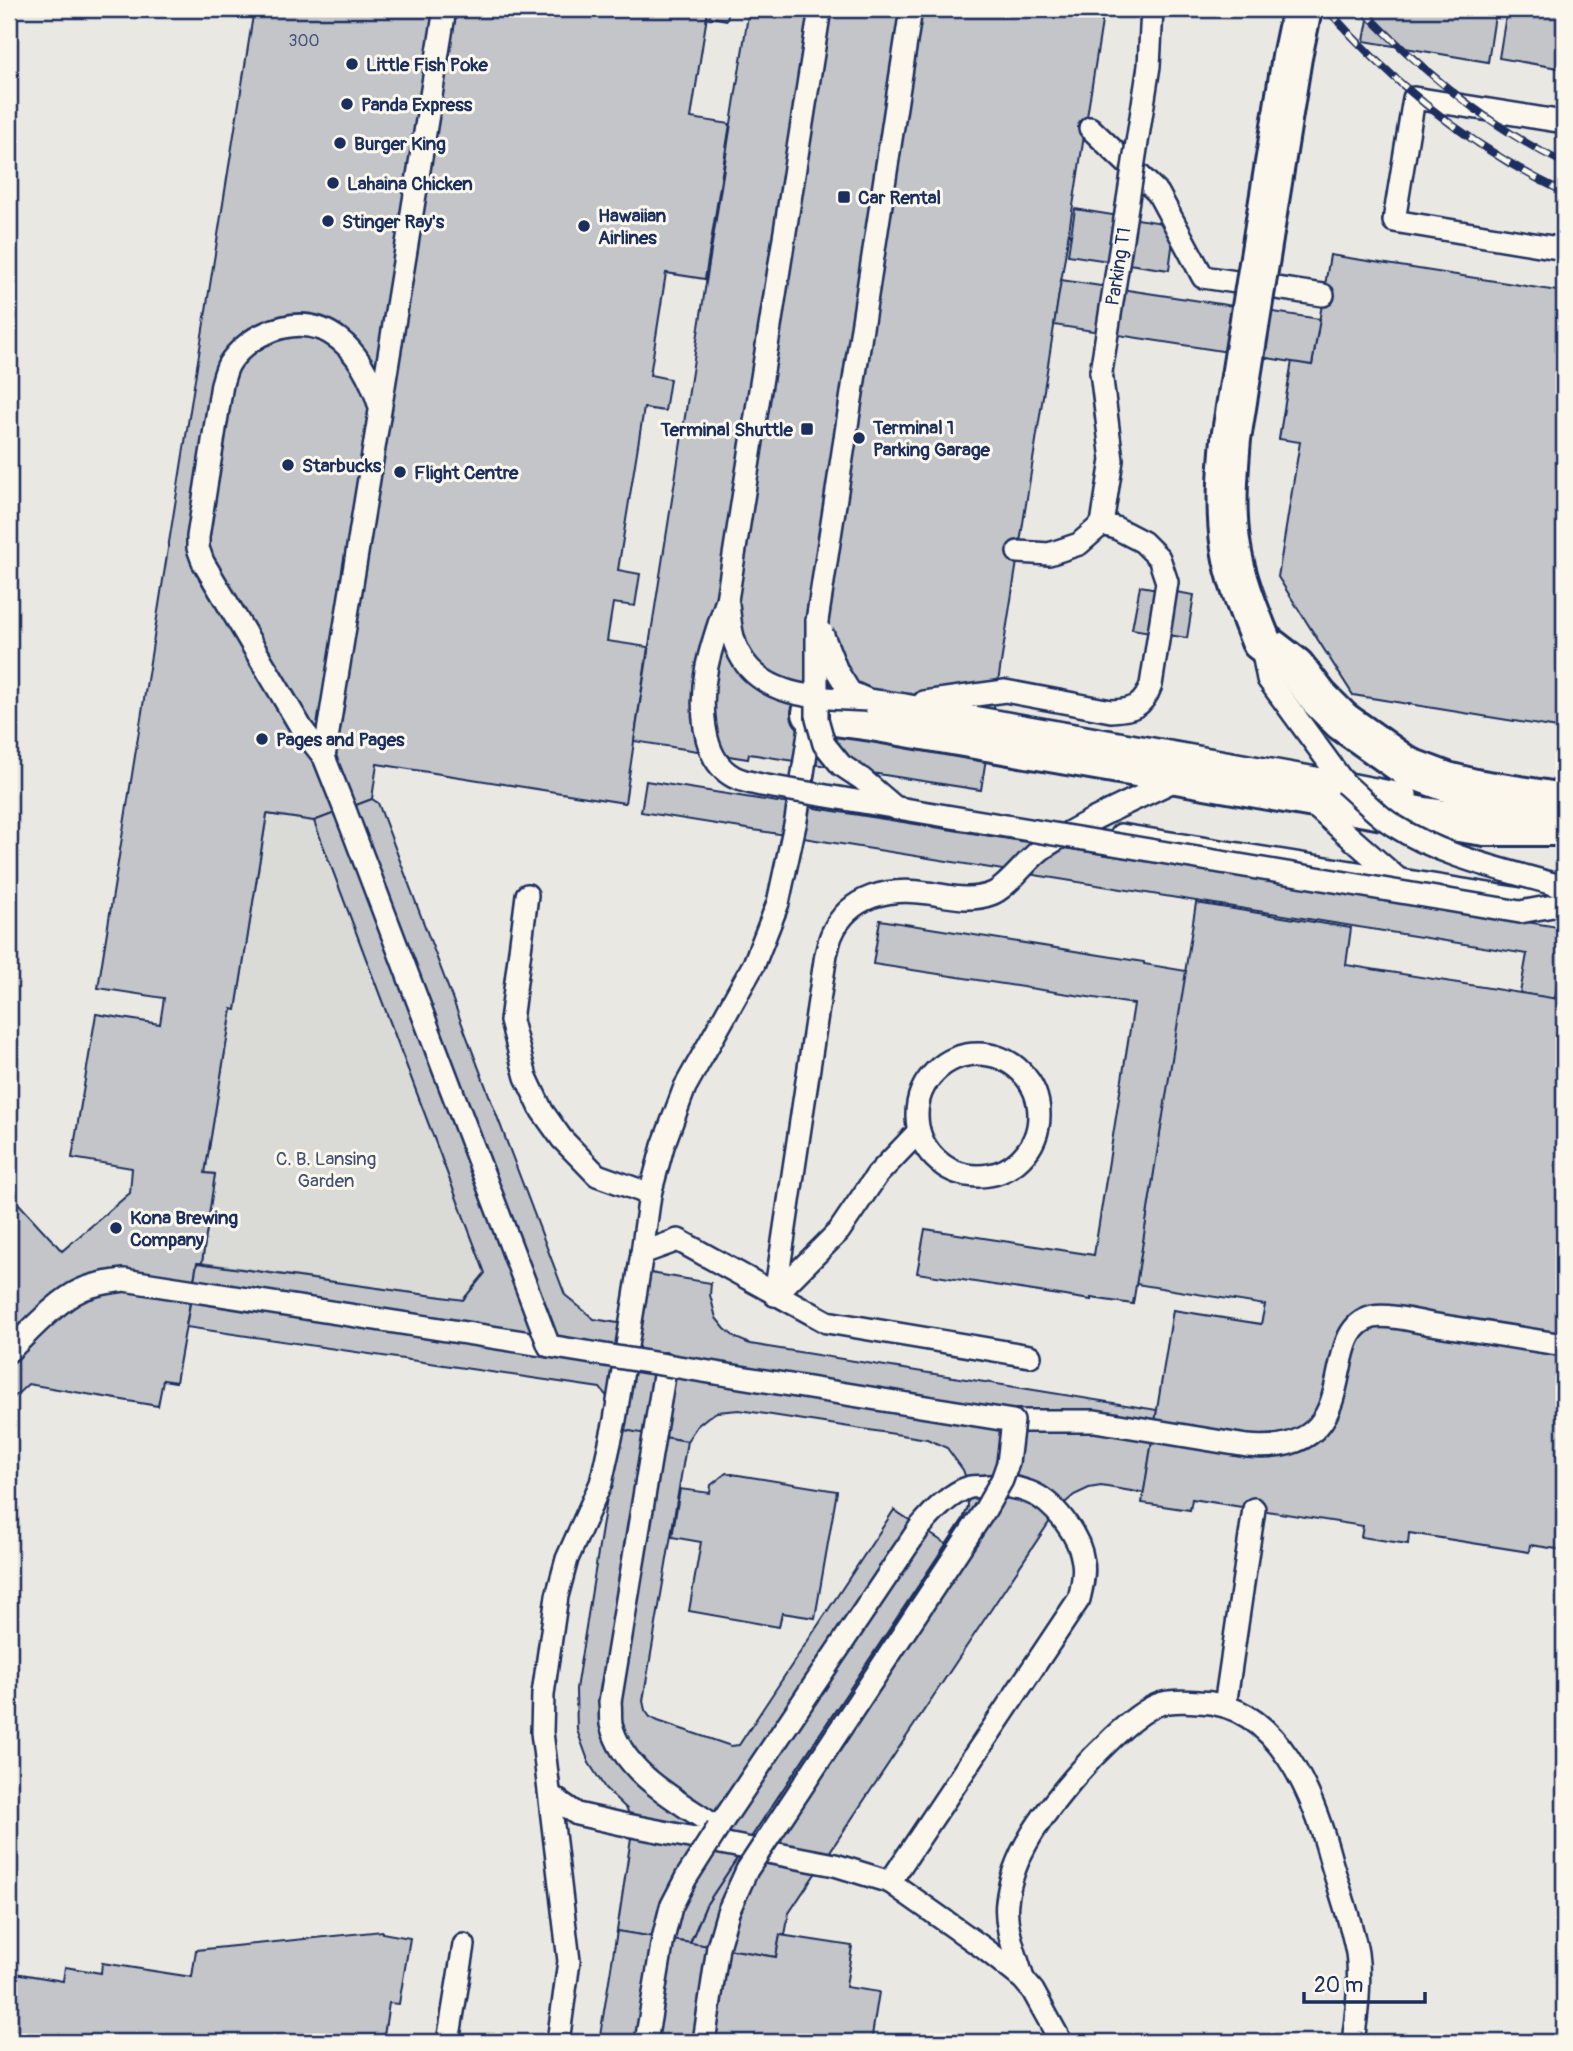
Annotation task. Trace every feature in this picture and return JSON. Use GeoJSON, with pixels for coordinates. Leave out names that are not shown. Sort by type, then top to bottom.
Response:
{"type":"FeatureCollection","features":[{"type":"Feature","properties":{"kind":"street"},"geometry":{"type":"LineString","coordinates":[[1302,9],[1233,425],[1227,490],[1231,548],[1243,597],[1261,641],[1294,667],[1342,721],[1407,767],[1475,789],[1564,803]]}},
{"type":"Feature","properties":{"kind":"street"},"geometry":{"type":"LineString","coordinates":[[815,705],[872,721],[1418,816],[1485,826],[1564,827]]}},
{"type":"Feature","properties":{"kind":"lane"},"geometry":{"type":"LineString","coordinates":[[324,757],[444,9]]}},
{"type":"Feature","properties":{"kind":"lane"},"geometry":{"type":"LineString","coordinates":[[820,9],[727,600],[708,657],[701,697],[711,757],[733,777],[761,785],[1520,912],[1564,905]]}},
{"type":"Feature","properties":{"kind":"lane"},"geometry":{"type":"LineString","coordinates":[[558,2042],[569,1961],[542,1732],[543,1694],[557,1596],[567,1559],[596,1495],[604,1470],[615,1420],[650,1194],[663,1146],[685,1087],[754,964],[778,903],[796,820],[815,705],[817,621],[911,9]]}},
{"type":"Feature","properties":{"kind":"lane","name":"Parking T1"},"geometry":{"type":"LineString","coordinates":[[1102,524],[1112,460],[1101,372],[1149,66],[1152,9]]}},
{"type":"Feature","properties":{"kind":"lane"},"geometry":{"type":"LineString","coordinates":[[1564,122],[1414,98],[1394,221],[1564,249]]}},
{"type":"Feature","properties":{"kind":"lane"},"geometry":{"type":"LineString","coordinates":[[1090,128],[1158,193],[1203,277],[1323,295]]}},
{"type":"Feature","properties":{"kind":"lane"},"geometry":{"type":"LineString","coordinates":[[380,407],[372,380],[356,356],[335,336],[316,325],[295,324],[260,335],[229,364],[220,397],[198,548],[203,562],[302,729],[324,757],[549,1346]]}},
{"type":"Feature","properties":{"kind":"lane"},"geometry":{"type":"LineString","coordinates":[[714,632],[732,507]]}},
{"type":"Feature","properties":{"kind":"lane"},"geometry":{"type":"LineString","coordinates":[[905,705],[1004,691],[1111,711],[1127,710],[1139,705],[1147,696],[1167,582],[1159,558],[1143,542],[1102,524],[1079,544],[1049,554],[1018,552]]}},
{"type":"Feature","properties":{"kind":"lane"},"geometry":{"type":"LineString","coordinates":[[727,600],[731,629],[739,653],[754,674],[776,688],[815,705],[867,700],[905,705],[1345,783],[1481,811],[1564,809]]}},
{"type":"Feature","properties":{"kind":"lane"},"geometry":{"type":"LineString","coordinates":[[817,621],[837,671],[850,692],[867,700]]}},
{"type":"Feature","properties":{"kind":"lane"},"geometry":{"type":"LineString","coordinates":[[1261,641],[1268,679],[1345,783],[1391,824],[1427,845],[1453,855],[1564,887]]}},
{"type":"Feature","properties":{"kind":"lane"},"geometry":{"type":"LineString","coordinates":[[815,705],[824,744],[841,765],[897,808]]}},
{"type":"Feature","properties":{"kind":"lane"},"geometry":{"type":"LineString","coordinates":[[775,1295],[826,954],[832,933],[845,914],[860,901],[886,892],[923,892],[965,899],[993,894],[1040,850],[1077,828],[1185,775]]}},
{"type":"Feature","properties":{"kind":"lane"},"geometry":{"type":"LineString","coordinates":[[801,784],[1564,905]]}},
{"type":"Feature","properties":{"kind":"lane"},"geometry":{"type":"LineString","coordinates":[[1303,796],[1398,879]]}},
{"type":"Feature","properties":{"kind":"lane"},"geometry":{"type":"LineString","coordinates":[[527,895],[511,1021],[526,1077],[542,1111],[562,1139],[597,1175],[650,1194]]}},
{"type":"Feature","properties":{"kind":"lane"},"geometry":{"type":"LineString","coordinates":[[775,1295],[839,1231],[877,1175],[919,1131],[917,1112],[920,1092],[931,1076],[945,1063],[963,1055],[983,1054],[1001,1058],[1018,1068],[1030,1082],[1038,1100],[1040,1119],[1035,1137],[1025,1153],[1011,1166],[994,1173],[975,1176],[957,1172],[940,1163],[928,1149],[919,1131]]}},
{"type":"Feature","properties":{"kind":"lane"},"geometry":{"type":"LineString","coordinates":[[642,1252],[678,1240],[827,1322],[1030,1356]]}},
{"type":"Feature","properties":{"kind":"lane"},"geometry":{"type":"LineString","coordinates":[[9,1351],[79,1290],[124,1280],[1013,1421],[1095,1421],[1270,1448],[1308,1435],[1320,1424],[1329,1412],[1350,1334],[1359,1324],[1372,1317],[1404,1319],[1564,1345]]}},
{"type":"Feature","properties":{"kind":"lane"},"geometry":{"type":"LineString","coordinates":[[666,1364],[610,1702],[611,1723],[620,1747],[636,1770],[718,1828]]}},
{"type":"Feature","properties":{"kind":"lane"},"geometry":{"type":"LineString","coordinates":[[704,2042],[718,1947],[728,1912],[747,1870],[985,1510],[1008,1463],[1013,1421]]}},
{"type":"Feature","properties":{"kind":"lane"},"geometry":{"type":"LineString","coordinates":[[646,2042],[663,1939],[671,1907],[686,1878],[920,1527],[935,1510],[970,1488],[1000,1486],[1031,1492],[1067,1523],[1077,1541],[1083,1561],[1079,1599],[890,1882]]}},
{"type":"Feature","properties":{"kind":"lane"},"geometry":{"type":"LineString","coordinates":[[1225,1706],[1254,1509]]}},
{"type":"Feature","properties":{"kind":"lane"},"geometry":{"type":"LineString","coordinates":[[1023,1979],[1008,1927],[1006,1902],[1013,1875],[1030,1837],[1051,1804],[1079,1772],[1137,1716],[1158,1704],[1205,1702],[1247,1715],[1264,1728],[1282,1750],[1304,1786],[1323,1829],[1357,1953],[1358,1981],[1353,2042]]}},
{"type":"Feature","properties":{"kind":"lane"},"geometry":{"type":"LineString","coordinates":[[550,1795],[577,1814],[835,1865],[890,1882],[1023,1979],[1033,1991],[1061,2042]]}},
{"type":"Feature","properties":{"kind":"lane"},"geometry":{"type":"LineString","coordinates":[[448,2042],[464,1945]]}},
{"type":"Feature","properties":{"kind":"shaded area"},"geometry":{"type":"Polygon","coordinates":[[[9,9],[1564,9],[1564,2042],[9,2042],[9,9]]]}},
{"type":"Feature","properties":{"kind":"green space","name":"C. B. Lansing Garden"},"geometry":{"type":"Polygon","coordinates":[[[267,814],[314,821],[485,1273],[463,1300],[202,1263],[215,1174],[205,1173],[232,1009],[236,1009],[267,814]]]}},
{"type":"Feature","properties":{"kind":"building"},"geometry":{"type":"Polygon","coordinates":[[[254,9],[729,9],[727,20],[707,16],[691,118],[730,124],[705,279],[666,273],[650,375],[670,379],[665,411],[644,408],[618,570],[640,574],[635,606],[613,603],[607,641],[648,647],[625,803],[377,764],[372,799],[314,821],[267,814],[236,1010],[232,1009],[205,1173],[215,1174],[202,1263],[197,1263],[176,1382],[163,1380],[158,1406],[28,1384],[9,1402],[9,1193],[62,1251],[130,1193],[132,1168],[72,1158],[96,1014],[160,1024],[164,998],[98,988],[254,9]]]}},
{"type":"Feature","properties":{"kind":"building","name":"Terminal 1 Parking Garage"},"geometry":{"type":"Polygon","coordinates":[[[749,9],[1104,9],[981,790],[749,754],[748,759],[634,741],[749,9]]]}},
{"type":"Feature","properties":{"kind":"building"},"geometry":{"type":"Polygon","coordinates":[[[1370,9],[1496,9],[1488,62],[1364,41],[1370,9]]]}},
{"type":"Feature","properties":{"kind":"building"},"geometry":{"type":"Polygon","coordinates":[[[1507,9],[1564,9],[1564,69],[1499,58],[1507,9]]]}},
{"type":"Feature","properties":{"kind":"building"},"geometry":{"type":"Polygon","coordinates":[[[1075,209],[1175,225],[1169,270],[1068,255],[1075,209]]]}},
{"type":"Feature","properties":{"kind":"building"},"geometry":{"type":"Polygon","coordinates":[[[1330,255],[1564,292],[1564,729],[1353,695],[1278,577],[1300,442],[1279,439],[1292,361],[1312,365],[1330,255]]]}},
{"type":"Feature","properties":{"kind":"building"},"geometry":{"type":"Polygon","coordinates":[[[1061,280],[1320,319],[1312,365],[1054,325],[1061,280]]]}},
{"type":"Feature","properties":{"kind":"building"},"geometry":{"type":"Polygon","coordinates":[[[1140,586],[1194,595],[1187,638],[1132,629],[1140,586]]]}},
{"type":"Feature","properties":{"kind":"building"},"geometry":{"type":"Polygon","coordinates":[[[646,781],[1564,928],[1564,960],[1561,960],[1555,999],[1520,993],[1527,954],[641,812],[646,781]]]}},
{"type":"Feature","properties":{"kind":"building"},"geometry":{"type":"Polygon","coordinates":[[[372,799],[378,803],[565,1295],[594,1319],[636,1326],[644,1272],[711,1283],[710,1295],[716,1318],[736,1338],[750,1344],[1157,1410],[1144,1493],[1101,1486],[1089,1488],[1074,1495],[1058,1509],[789,1913],[785,1935],[780,1935],[776,1957],[690,1943],[706,1905],[963,1519],[968,1507],[967,1481],[963,1470],[947,1448],[927,1439],[739,1410],[717,1412],[708,1417],[697,1426],[687,1441],[609,1428],[612,1403],[600,1388],[186,1327],[197,1263],[463,1300],[485,1273],[314,821],[372,799]]]}},
{"type":"Feature","properties":{"kind":"building"},"geometry":{"type":"Polygon","coordinates":[[[1196,903],[1351,928],[1346,965],[1564,1000],[1564,1550],[1530,1545],[1529,1552],[1409,1533],[1408,1544],[1361,1537],[1363,1526],[1192,1499],[1190,1510],[1142,1503],[1173,1310],[1261,1324],[1265,1305],[1136,1284],[1196,903]]]}},
{"type":"Feature","properties":{"kind":"building"},"geometry":{"type":"Polygon","coordinates":[[[880,920],[1186,971],[1133,1304],[917,1273],[925,1229],[1094,1255],[1134,1004],[873,964],[880,920]]]}},
{"type":"Feature","properties":{"kind":"building"},"geometry":{"type":"Polygon","coordinates":[[[618,1429],[687,1441],[643,1701],[650,1717],[658,1721],[731,1746],[739,1745],[894,1510],[946,1544],[706,1905],[690,1943],[617,1931],[632,1831],[631,1820],[627,1809],[605,1788],[589,1763],[577,1730],[576,1689],[618,1429]]]}},
{"type":"Feature","properties":{"kind":"building"},"geometry":{"type":"Polygon","coordinates":[[[726,1473],[837,1491],[815,1618],[782,1613],[779,1627],[689,1611],[701,1542],[672,1537],[680,1489],[710,1493],[711,1485],[726,1473]]]}},
{"type":"Feature","properties":{"kind":"building"},"geometry":{"type":"Polygon","coordinates":[[[382,1931],[410,1938],[399,2004],[389,2003],[383,2042],[9,2042],[9,1990],[13,1991],[15,1973],[63,1981],[65,1967],[101,1973],[102,1963],[192,1977],[196,1950],[382,1931]]]}},
{"type":"Feature","properties":{"kind":"building"},"geometry":{"type":"Polygon","coordinates":[[[617,1931],[776,1957],[780,1935],[852,1946],[846,1987],[879,1992],[871,2042],[599,2042],[617,1931]]]}},
{"type":"Feature","properties":{"kind":"railway"},"geometry":{"type":"LineString","coordinates":[[1327,9],[1379,63],[1436,112],[1498,156],[1564,192]]}},
{"type":"Feature","properties":{"kind":"railway"},"geometry":{"type":"LineString","coordinates":[[1362,9],[1408,54],[1456,95],[1508,132],[1564,163]]}},
{"type":"Feature","properties":{"kind":"place","name":"Little Fish Poke"},"geometry":{"type":"Point","coordinates":[352,64]}},
{"type":"Feature","properties":{"kind":"place","name":"Panda Express"},"geometry":{"type":"Point","coordinates":[347,104]}},
{"type":"Feature","properties":{"kind":"place","name":"Burger King"},"geometry":{"type":"Point","coordinates":[340,143]}},
{"type":"Feature","properties":{"kind":"place","name":"Lahaina Chicken"},"geometry":{"type":"Point","coordinates":[333,183]}},
{"type":"Feature","properties":{"kind":"place","name":"Car Rental"},"geometry":{"type":"Point","coordinates":[844,197]}},
{"type":"Feature","properties":{"kind":"place","name":"Stinger Ray's"},"geometry":{"type":"Point","coordinates":[328,221]}},
{"type":"Feature","properties":{"kind":"place","name":"Hawaiian Airlines"},"geometry":{"type":"Point","coordinates":[584,226]}},
{"type":"Feature","properties":{"kind":"place","name":"Terminal Shuttle"},"geometry":{"type":"Point","coordinates":[807,429]}},
{"type":"Feature","properties":{"kind":"place","name":"Terminal 1 Parking Garage"},"geometry":{"type":"Point","coordinates":[859,438]}},
{"type":"Feature","properties":{"kind":"place","name":"Starbucks"},"geometry":{"type":"Point","coordinates":[288,465]}},
{"type":"Feature","properties":{"kind":"place","name":"Flight Centre"},"geometry":{"type":"Point","coordinates":[400,472]}},
{"type":"Feature","properties":{"kind":"place","name":"Pages and Pages"},"geometry":{"type":"Point","coordinates":[262,739]}},
{"type":"Feature","properties":{"kind":"place","name":"Kona Brewing Company"},"geometry":{"type":"Point","coordinates":[116,1228]}}]}
